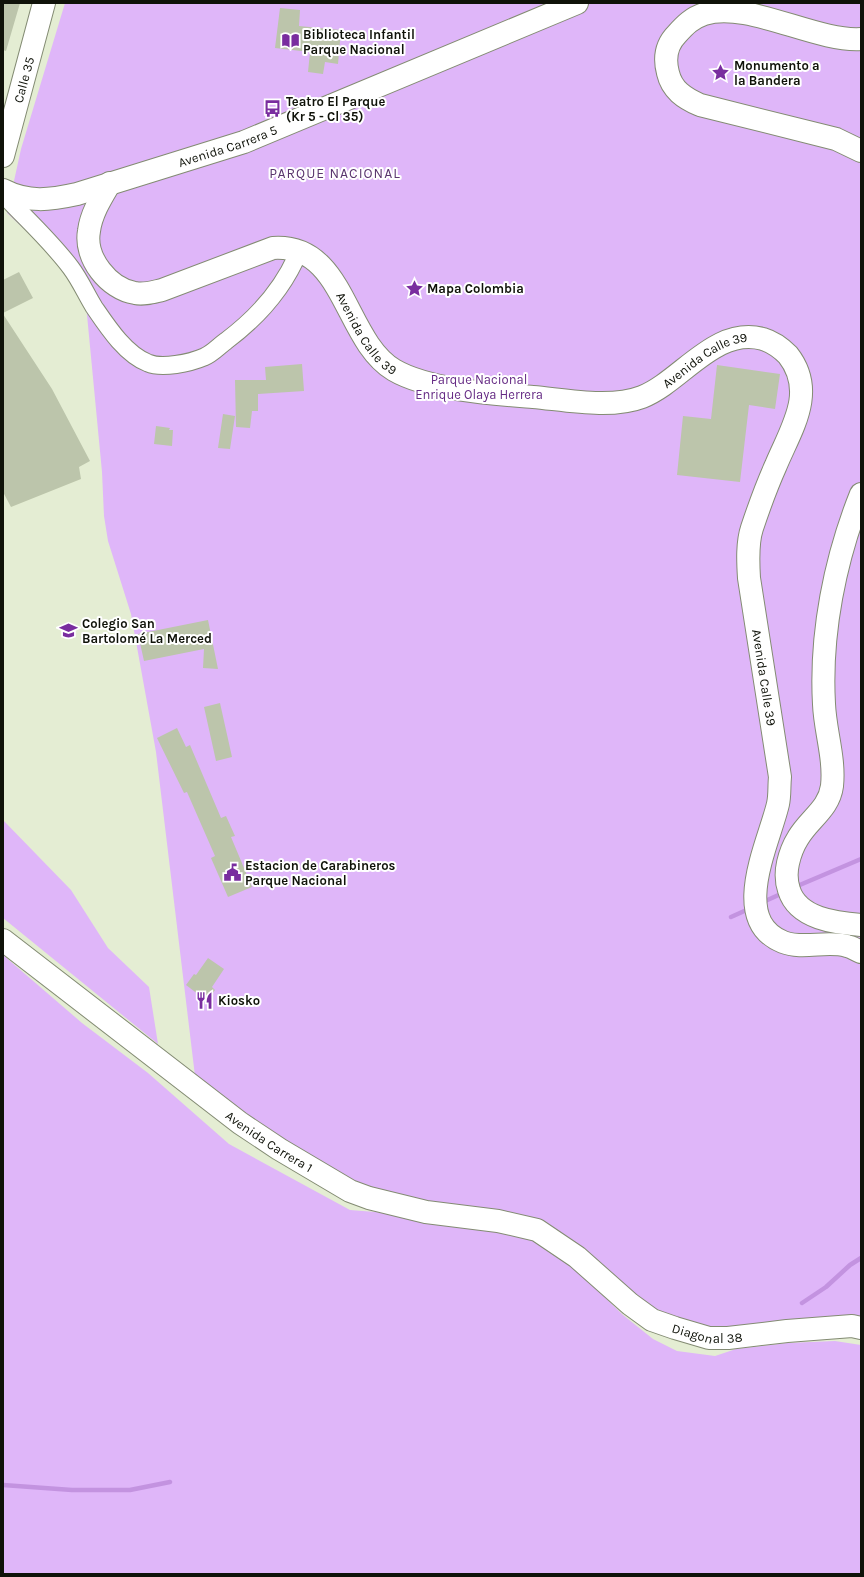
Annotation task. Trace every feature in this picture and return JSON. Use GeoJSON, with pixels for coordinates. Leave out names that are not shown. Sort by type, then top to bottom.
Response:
{"type":"FeatureCollection","features":[{"type":"Feature","properties":{"kind":"street","name":"Calle 35"},"geometry":{"type":"LineString","coordinates":[[3,156],[44,3]]}},
{"type":"Feature","properties":{"kind":"street","name":"Avenida Carrera 5"},"geometry":{"type":"LineString","coordinates":[[3,190],[29,200],[44,200],[77,194],[197,158],[250,140],[577,3]]}},
{"type":"Feature","properties":{"kind":"street"},"geometry":{"type":"LineString","coordinates":[[861,39],[814,32],[745,14],[722,12],[704,14],[690,20],[672,39],[667,48],[666,60],[672,85],[685,99],[700,105],[836,139],[861,151]]}},
{"type":"Feature","properties":{"kind":"street","name":"Avenida Calle 39"},"geometry":{"type":"LineString","coordinates":[[110,184],[93,215],[88,232],[89,245],[93,257],[104,274],[116,286],[126,291],[147,294],[162,290],[273,248],[288,247],[307,254],[328,274],[337,286],[360,331],[378,356],[393,369],[414,379],[435,385],[523,396],[609,403],[641,398],[664,385],[705,353],[718,345],[731,340],[758,338],[774,344],[787,355],[795,367],[800,380],[800,405],[798,418],[776,465],[751,530],[748,560],[750,586],[780,777],[778,804],[765,843],[755,907],[765,928],[783,942],[794,945],[846,946],[861,952]]}},
{"type":"Feature","properties":{"kind":"street"},"geometry":{"type":"LineString","coordinates":[[3,194],[58,251],[72,269],[94,307],[119,340],[134,355],[148,364],[176,365],[205,357],[237,333],[270,300],[287,277],[299,251]]}},
{"type":"Feature","properties":{"kind":"street"},"geometry":{"type":"LineString","coordinates":[[861,494],[854,511],[835,576],[827,620],[823,682],[824,706],[832,766],[832,786],[824,808],[798,837],[791,851],[786,872],[789,891],[799,905],[810,914],[822,919],[846,924],[861,925]]}},
{"type":"Feature","properties":{"kind":"street","name":"Avenida Carrera 1"},"geometry":{"type":"LineString","coordinates":[[6,940],[240,1123],[279,1149],[350,1191],[369,1198],[426,1212],[498,1221],[537,1230],[577,1257]]}},
{"type":"Feature","properties":{"kind":"street","name":"Diagonal 38"},"geometry":{"type":"LineString","coordinates":[[577,1257],[630,1304],[652,1320],[709,1338],[752,1336],[787,1330],[852,1326],[861,1328]]}},
{"type":"Feature","properties":{"kind":"green space","name":"Parque Nacional Enrique Olaya Herrera"},"geometry":{"type":"Polygon","coordinates":[[[65,3],[861,3],[861,1321],[741,1328],[690,1326],[649,1309],[582,1251],[360,1191],[284,1150],[195,1076],[156,752],[131,614],[108,541],[104,516],[102,472],[85,294],[57,260],[7,213],[21,149],[65,3]]]}},
{"type":"Feature","properties":{"kind":"green space"},"geometry":{"type":"Polygon","coordinates":[[[3,820],[71,890],[108,948],[149,987],[158,1044],[3,918],[3,820]]]}},
{"type":"Feature","properties":{"kind":"green space"},"geometry":{"type":"Polygon","coordinates":[[[3,955],[82,1023],[148,1073],[229,1144],[350,1210],[388,1213],[528,1234],[574,1258],[587,1280],[623,1315],[653,1339],[677,1351],[715,1356],[736,1349],[787,1343],[835,1341],[861,1345],[861,1574],[3,1574],[3,955]]]}},
{"type":"Feature","properties":{"kind":"building"},"geometry":{"type":"Polygon","coordinates":[[[3,3],[20,3],[6,51],[3,50],[3,3]]]}},
{"type":"Feature","properties":{"kind":"building","name":"Biblioteca Infantil Parque Nacional"},"geometry":{"type":"Polygon","coordinates":[[[280,8],[300,10],[299,26],[341,30],[338,64],[325,62],[323,74],[308,72],[310,52],[275,48],[280,8]]]}},
{"type":"Feature","properties":{"kind":"building"},"geometry":{"type":"Polygon","coordinates":[[[19,272],[33,298],[3,313],[3,280],[19,272]]]}},
{"type":"Feature","properties":{"kind":"building"},"geometry":{"type":"Polygon","coordinates":[[[3,314],[52,389],[90,461],[79,467],[81,479],[11,507],[3,492],[3,314]]]}},
{"type":"Feature","properties":{"kind":"building"},"geometry":{"type":"Polygon","coordinates":[[[302,364],[304,391],[258,394],[258,411],[252,411],[250,428],[236,427],[235,380],[266,380],[265,367],[302,364]]]}},
{"type":"Feature","properties":{"kind":"building"},"geometry":{"type":"Polygon","coordinates":[[[717,365],[780,374],[775,409],[749,405],[740,482],[677,475],[683,416],[711,419],[717,365]]]}},
{"type":"Feature","properties":{"kind":"building"},"geometry":{"type":"Polygon","coordinates":[[[223,414],[235,416],[230,449],[218,448],[223,414]]]}},
{"type":"Feature","properties":{"kind":"building"},"geometry":{"type":"Polygon","coordinates":[[[156,426],[170,428],[169,430],[173,430],[172,446],[154,444],[156,426]]]}},
{"type":"Feature","properties":{"kind":"building"},"geometry":{"type":"Polygon","coordinates":[[[208,620],[218,669],[203,668],[204,649],[144,661],[138,634],[208,620]]]}},
{"type":"Feature","properties":{"kind":"building"},"geometry":{"type":"Polygon","coordinates":[[[220,703],[232,757],[216,761],[204,707],[220,703]]]}},
{"type":"Feature","properties":{"kind":"building"},"geometry":{"type":"Polygon","coordinates":[[[177,728],[186,747],[190,745],[221,818],[226,816],[235,836],[231,837],[252,887],[228,897],[211,858],[215,856],[187,792],[184,793],[157,738],[177,728]]]}},
{"type":"Feature","properties":{"kind":"building"},"geometry":{"type":"Polygon","coordinates":[[[208,958],[224,969],[212,987],[215,990],[207,1001],[186,985],[194,974],[196,975],[208,958]]]}},
{"type":"Feature","properties":{"kind":"waterway"},"geometry":{"type":"LineString","coordinates":[[795,887],[861,859]]}},
{"type":"Feature","properties":{"kind":"waterway"},"geometry":{"type":"LineString","coordinates":[[763,902],[783,893]]}},
{"type":"Feature","properties":{"kind":"waterway"},"geometry":{"type":"LineString","coordinates":[[731,917],[751,908]]}},
{"type":"Feature","properties":{"kind":"waterway"},"geometry":{"type":"LineString","coordinates":[[802,1303],[826,1287],[850,1265],[861,1258]]}},
{"type":"Feature","properties":{"kind":"waterway"},"geometry":{"type":"LineString","coordinates":[[3,1485],[72,1490],[130,1490],[170,1482]]}},
{"type":"Feature","properties":{"kind":"place","name":"Biblioteca Infantil Parque Nacional"},"geometry":{"type":"Point","coordinates":[290,41]}},
{"type":"Feature","properties":{"kind":"place","name":"Monumento a la Bandera"},"geometry":{"type":"Point","coordinates":[721,72]}},
{"type":"Feature","properties":{"kind":"place","name":"Teatro El Parque (Kr 5 - Cl 35)"},"geometry":{"type":"Point","coordinates":[273,108]}},
{"type":"Feature","properties":{"kind":"place","name":"Mapa Colombia"},"geometry":{"type":"Point","coordinates":[414,288]}},
{"type":"Feature","properties":{"kind":"place","name":"Colegio San Bartolomé La Merced"},"geometry":{"type":"Point","coordinates":[69,630]}},
{"type":"Feature","properties":{"kind":"place","name":"Estacion de Carabineros Parque Nacional"},"geometry":{"type":"Point","coordinates":[232,872]}},
{"type":"Feature","properties":{"kind":"place","name":"Kiosko"},"geometry":{"type":"Point","coordinates":[205,1000]}},
{"type":"Feature","properties":{"kind":"district","name":"PARQUE NACIONAL"},"geometry":{"type":"Point","coordinates":[335,173]}}]}
